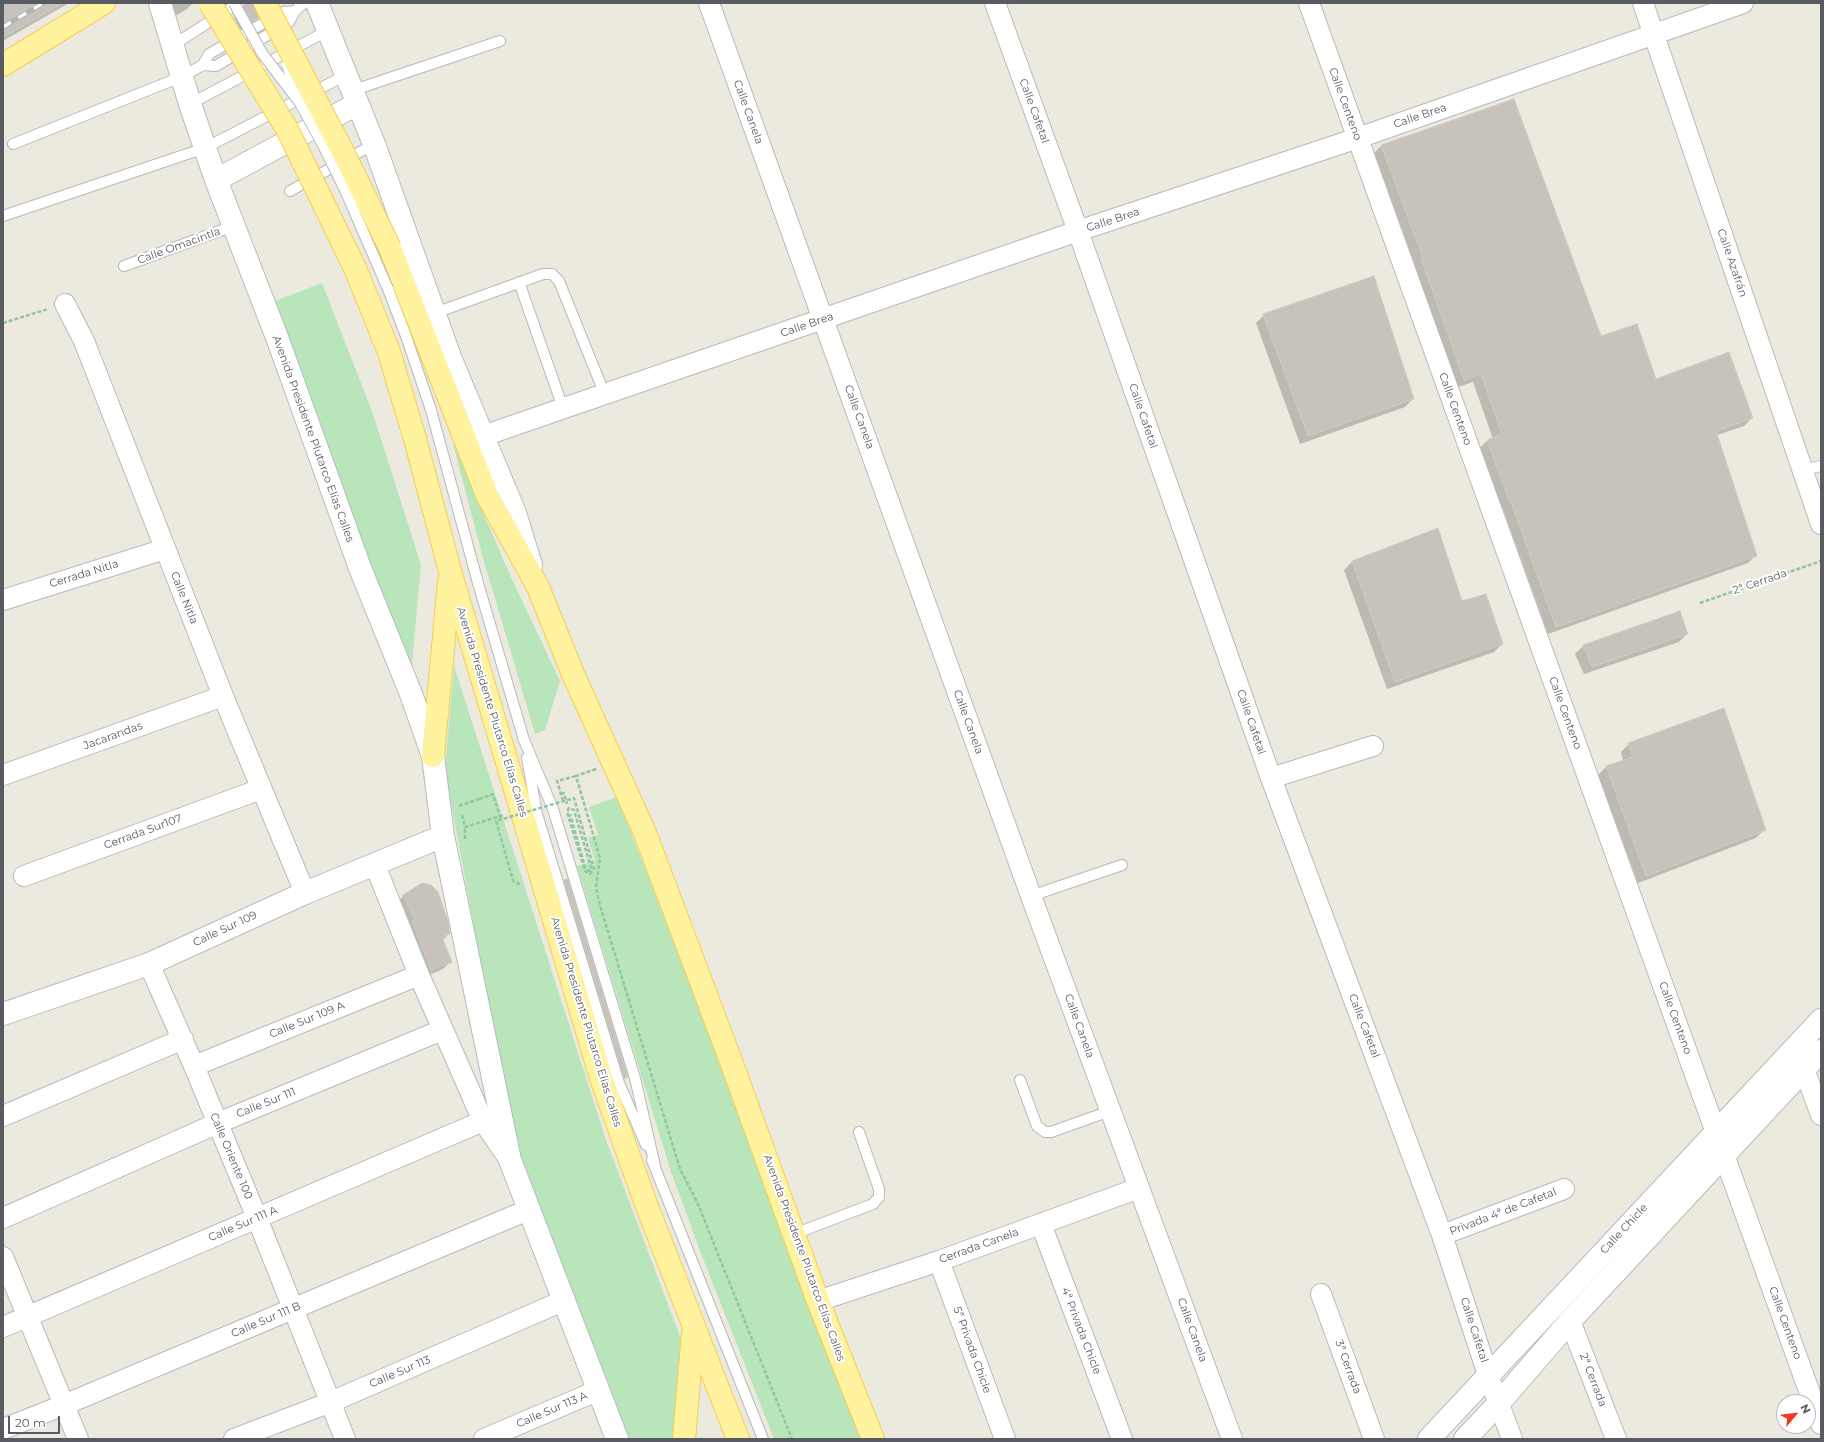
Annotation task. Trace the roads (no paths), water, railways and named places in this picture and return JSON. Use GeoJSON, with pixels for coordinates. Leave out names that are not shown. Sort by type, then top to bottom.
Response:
{"type":"FeatureCollection","features":[{"type":"Feature","properties":{"kind":"main road"},"geometry":{"type":"LineString","coordinates":[[3,65],[104,3]]}},
{"type":"Feature","properties":{"kind":"main road","name":"Avenida Presidente Plutarco Elías Calles"},"geometry":{"type":"LineString","coordinates":[[210,3],[287,129],[355,268],[389,352],[415,439],[450,570],[602,1078],[646,1204],[694,1330],[738,1439]]}},
{"type":"Feature","properties":{"kind":"main road","name":"Avenida Presidente Plutarco Elías Calles"},"geometry":{"type":"LineString","coordinates":[[265,3],[345,156],[390,248],[487,495],[538,587],[573,674],[645,833],[732,1064],[818,1301],[873,1439]]}},
{"type":"Feature","properties":{"kind":"main road"},"geometry":{"type":"LineString","coordinates":[[432,756],[450,570]]}},
{"type":"Feature","properties":{"kind":"main road"},"geometry":{"type":"LineString","coordinates":[[684,1439],[694,1330]]}},
{"type":"Feature","properties":{"kind":"street","name":"Avenida Presidente Plutarco Elías Calles"},"geometry":{"type":"LineString","coordinates":[[160,3],[190,104],[216,180],[278,340],[360,568],[411,694],[450,810],[443,836],[510,1160],[528,1210],[565,1300],[617,1439]]}},
{"type":"Feature","properties":{"kind":"street","name":"Avenida Presidente Plutarco Elías Calles"},"geometry":{"type":"LineString","coordinates":[[317,3],[374,144],[450,357],[515,513],[538,587]]}},
{"type":"Feature","properties":{"kind":"street","name":"Calle Canela"},"geometry":{"type":"LineString","coordinates":[[709,3],[1031,896],[1232,1439]]}},
{"type":"Feature","properties":{"kind":"street","name":"Calle Cafetal"},"geometry":{"type":"LineString","coordinates":[[995,3],[1078,231],[1271,778],[1442,1235],[1488,1375],[1512,1439]]}},
{"type":"Feature","properties":{"kind":"street","name":"Calle Centeno"},"geometry":{"type":"LineString","coordinates":[[1309,3],[1821,1424]]}},
{"type":"Feature","properties":{"kind":"street","name":"Calle Azafrán"},"geometry":{"type":"LineString","coordinates":[[1643,3],[1821,524]]}},
{"type":"Feature","properties":{"kind":"street","name":"Calle Brea"},"geometry":{"type":"LineString","coordinates":[[483,436],[1078,231],[1358,138],[1743,3]]}},
{"type":"Feature","properties":{"kind":"street"},"geometry":{"type":"LineString","coordinates":[[216,180],[351,90]]}},
{"type":"Feature","properties":{"kind":"street","name":"Calle Nitla"},"geometry":{"type":"LineString","coordinates":[[65,304],[84,340],[223,696],[305,893]]}},
{"type":"Feature","properties":{"kind":"street","name":"Cerrada Nitla"},"geometry":{"type":"LineString","coordinates":[[3,600],[165,549]]}},
{"type":"Feature","properties":{"kind":"street","name":"Jacarandas"},"geometry":{"type":"LineString","coordinates":[[3,775],[223,696]]}},
{"type":"Feature","properties":{"kind":"street"},"geometry":{"type":"LineString","coordinates":[[1271,778],[1373,746]]}},
{"type":"Feature","properties":{"kind":"street","name":"Cerrada Sur107"},"geometry":{"type":"LineString","coordinates":[[24,876],[261,789]]}},
{"type":"Feature","properties":{"kind":"street","name":"Calle Sur 109"},"geometry":{"type":"LineString","coordinates":[[3,1014],[150,964],[305,893],[443,836]]}},
{"type":"Feature","properties":{"kind":"street","name":"Avenida Presidente Plutarco Elías Calles"},"geometry":{"type":"LineString","coordinates":[[375,865],[442,1030],[483,1121],[510,1160]]}},
{"type":"Feature","properties":{"kind":"street","name":"Calle Oriente 100"},"geometry":{"type":"LineString","coordinates":[[150,964],[218,1123],[346,1439]]}},
{"type":"Feature","properties":{"kind":"street","name":"Calle Sur 109 A"},"geometry":{"type":"LineString","coordinates":[[194,1066],[419,975]]}},
{"type":"Feature","properties":{"kind":"street","name":"Calle Chicle"},"geometry":{"type":"LineString","coordinates":[[1429,1439],[1715,1131],[1821,1020]]}},
{"type":"Feature","properties":{"kind":"street","name":"Calle Sur 111"},"geometry":{"type":"LineString","coordinates":[[3,1218],[218,1123],[442,1030]]}},
{"type":"Feature","properties":{"kind":"street"},"geometry":{"type":"LineString","coordinates":[[3,1116],[183,1039]]}},
{"type":"Feature","properties":{"kind":"street"},"geometry":{"type":"LineString","coordinates":[[1465,1439],[1499,1403],[1570,1321],[1821,1051]]}},
{"type":"Feature","properties":{"kind":"street"},"geometry":{"type":"LineString","coordinates":[[1804,1069],[1821,1114]]}},
{"type":"Feature","properties":{"kind":"street","name":"Calle Sur 111 A"},"geometry":{"type":"LineString","coordinates":[[3,1326],[483,1121]]}},
{"type":"Feature","properties":{"kind":"street","name":"Cerrada Canela"},"geometry":{"type":"LineString","coordinates":[[818,1301],[939,1261],[1139,1188]]}},
{"type":"Feature","properties":{"kind":"street","name":"Privada 4ª de Cafetal"},"geometry":{"type":"LineString","coordinates":[[1442,1235],[1564,1189]]}},
{"type":"Feature","properties":{"kind":"street","name":"Calle Sur 111 B"},"geometry":{"type":"LineString","coordinates":[[3,1429],[64,1405],[528,1210]]}},
{"type":"Feature","properties":{"kind":"street","name":"4ª Privada Chicle"},"geometry":{"type":"LineString","coordinates":[[1041,1224],[1122,1439]]}},
{"type":"Feature","properties":{"kind":"street"},"geometry":{"type":"LineString","coordinates":[[3,1257],[78,1439]]}},
{"type":"Feature","properties":{"kind":"street","name":"5ª Privada Chicle"},"geometry":{"type":"LineString","coordinates":[[939,1261],[1004,1439]]}},
{"type":"Feature","properties":{"kind":"street","name":"3ª Cerrada"},"geometry":{"type":"LineString","coordinates":[[1321,1294],[1374,1439]]}},
{"type":"Feature","properties":{"kind":"street","name":"Calle Sur 113"},"geometry":{"type":"LineString","coordinates":[[234,1439],[331,1402],[565,1300]]}},
{"type":"Feature","properties":{"kind":"street","name":"2ª Cerrada"},"geometry":{"type":"LineString","coordinates":[[1570,1321],[1616,1439]]}},
{"type":"Feature","properties":{"kind":"street","name":"Calle Sur 113 A"},"geometry":{"type":"LineString","coordinates":[[484,1439],[599,1390]]}},
{"type":"Feature","properties":{"kind":"lane"},"geometry":{"type":"LineString","coordinates":[[234,3],[262,54],[300,103],[324,147],[345,190],[388,289],[406,336],[431,410],[478,583],[524,740],[537,814],[619,1083],[655,1166],[763,1439]]}},
{"type":"Feature","properties":{"kind":"lane"},"geometry":{"type":"LineString","coordinates":[[173,45],[239,3]]}},
{"type":"Feature","properties":{"kind":"lane"},"geometry":{"type":"LineString","coordinates":[[258,3],[280,43],[300,103]]}},
{"type":"Feature","properties":{"kind":"lane"},"geometry":{"type":"LineString","coordinates":[[13,144],[182,77],[203,65],[216,66],[289,22],[295,11],[304,3]]}},
{"type":"Feature","properties":{"kind":"lane"},"geometry":{"type":"LineString","coordinates":[[190,104],[327,30]]}},
{"type":"Feature","properties":{"kind":"lane"},"geometry":{"type":"LineString","coordinates":[[3,216],[205,148],[351,90],[500,41]]}},
{"type":"Feature","properties":{"kind":"lane"},"geometry":{"type":"LineString","coordinates":[[290,191],[374,144]]}},
{"type":"Feature","properties":{"kind":"lane","name":"Calle Omacintla"},"geometry":{"type":"LineString","coordinates":[[124,266],[233,226]]}},
{"type":"Feature","properties":{"kind":"lane"},"geometry":{"type":"LineString","coordinates":[[435,313],[518,282],[548,273],[556,277],[605,395]]}},
{"type":"Feature","properties":{"kind":"lane"},"geometry":{"type":"LineString","coordinates":[[518,282],[563,408]]}},
{"type":"Feature","properties":{"kind":"lane"},"geometry":{"type":"LineString","coordinates":[[1802,470],[1821,466]]}},
{"type":"Feature","properties":{"kind":"lane"},"geometry":{"type":"LineString","coordinates":[[524,740],[553,809],[635,1078],[655,1166]]}},
{"type":"Feature","properties":{"kind":"lane"},"geometry":{"type":"LineString","coordinates":[[1031,896],[1122,865]]}},
{"type":"Feature","properties":{"kind":"lane"},"geometry":{"type":"LineString","coordinates":[[1020,1080],[1037,1126],[1045,1132],[1051,1132],[1110,1110]]}},
{"type":"Feature","properties":{"kind":"lane"},"geometry":{"type":"LineString","coordinates":[[794,1234],[873,1204],[879,1197],[879,1188],[859,1132]]}},
{"type":"Feature","properties":{"kind":"railway"},"geometry":{"type":"LineString","coordinates":[[3,27],[43,3]]}}]}
